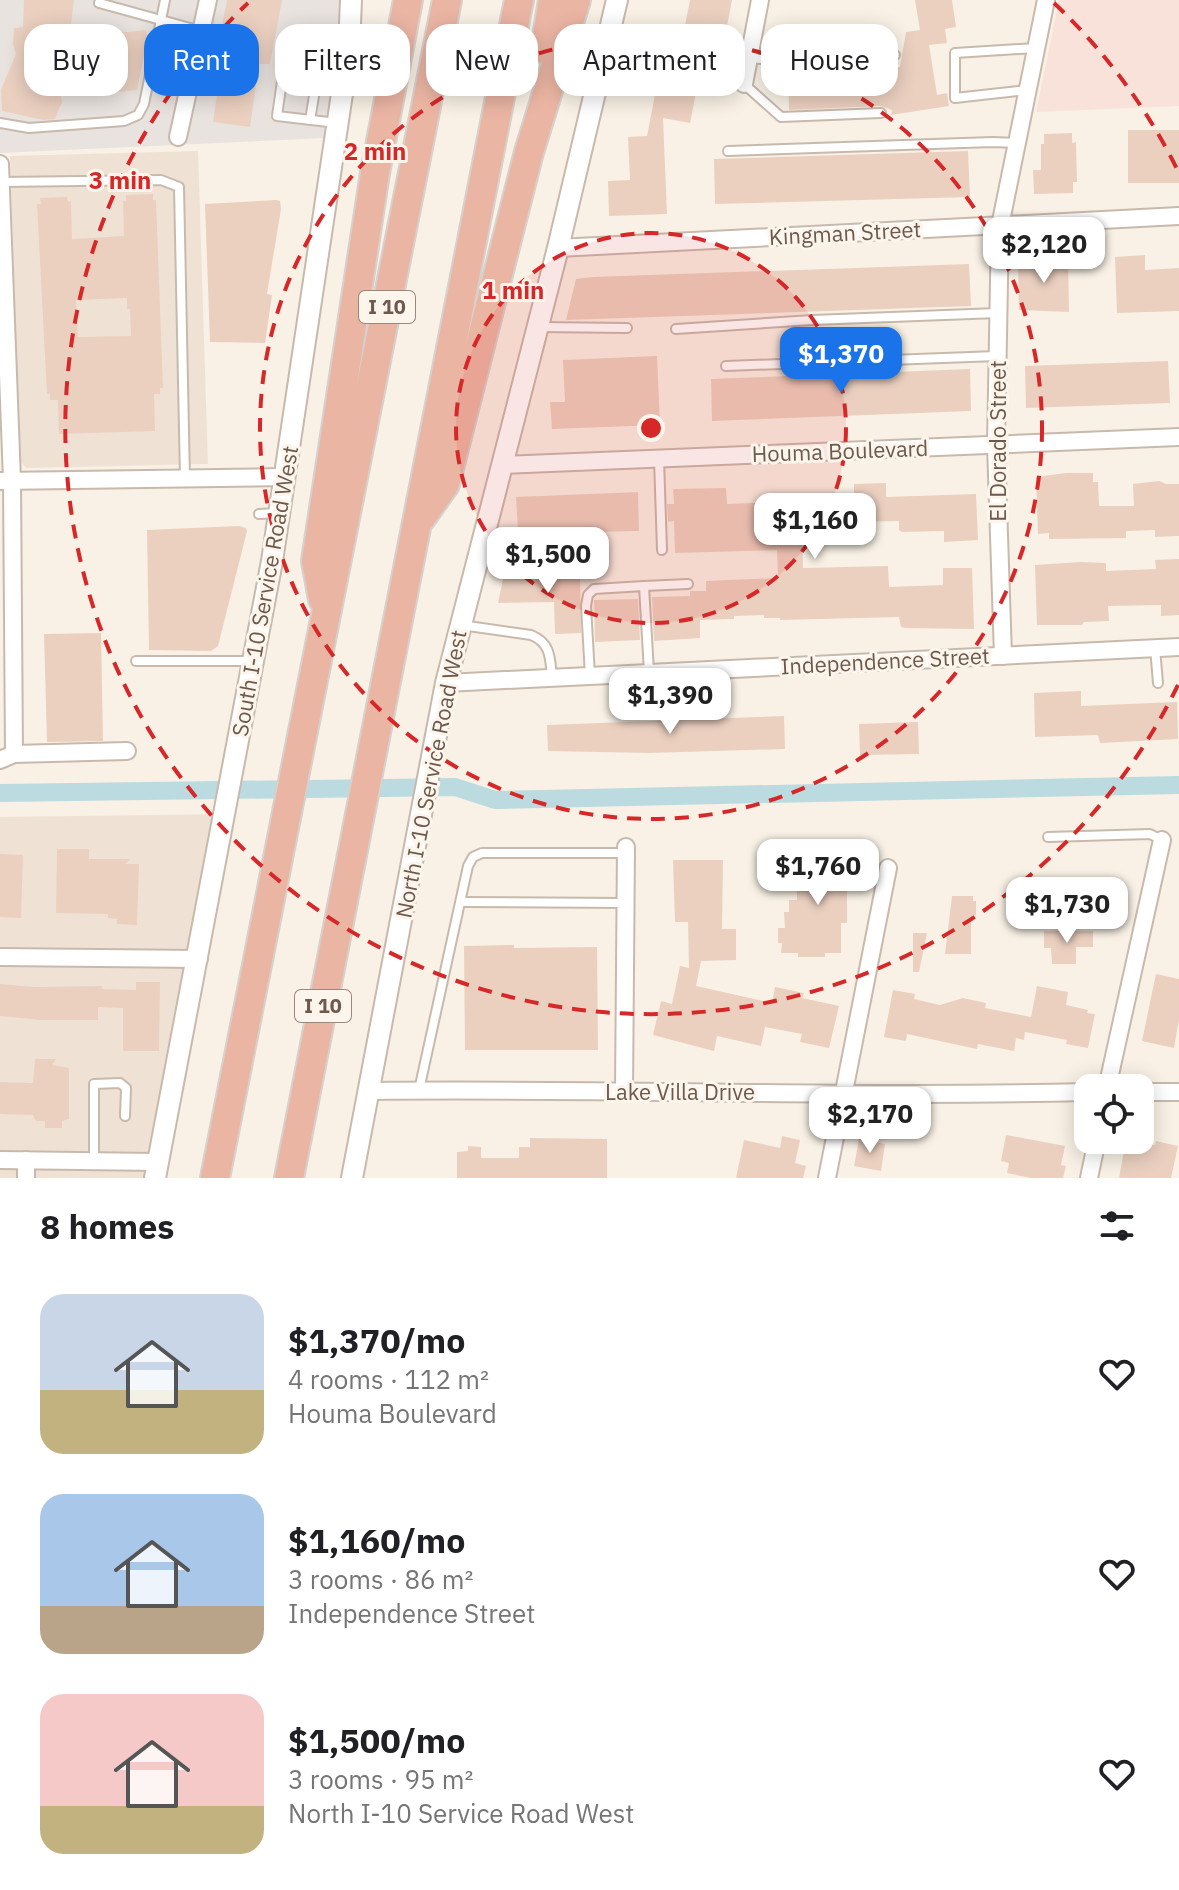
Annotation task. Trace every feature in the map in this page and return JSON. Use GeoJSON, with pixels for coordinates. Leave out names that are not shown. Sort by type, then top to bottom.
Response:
{"type":"FeatureCollection","features":[{"type":"Feature","properties":{"kind":"highway"},"geometry":{"type":"LineString","coordinates":[[326,615],[316,561],[375,173],[408,0]]}},
{"type":"Feature","properties":{"kind":"highway","name":"I 10"},"geometry":{"type":"LineString","coordinates":[[215,1178],[447,0]]}},
{"type":"Feature","properties":{"kind":"highway","name":"I 10"},"geometry":{"type":"LineString","coordinates":[[289,1178],[519,0]]}},
{"type":"Feature","properties":{"kind":"highway"},"geometry":{"type":"LineString","coordinates":[[529,152],[553,0]]}},
{"type":"Feature","properties":{"kind":"highway"},"geometry":{"type":"LineString","coordinates":[[414,528],[445,484],[529,152],[576,0]]}},
{"type":"Feature","properties":{"kind":"street"},"geometry":{"type":"LineString","coordinates":[[203,24],[208,0]]}},
{"type":"Feature","properties":{"kind":"street","name":"South I-10 Service Road West"},"geometry":{"type":"LineString","coordinates":[[349,24],[351,0]]}},
{"type":"Feature","properties":{"kind":"street","name":"North I-10 Service Road West"},"geometry":{"type":"LineString","coordinates":[[352,1178],[446,683],[558,248],[617,0]]}},
{"type":"Feature","properties":{"kind":"street"},"geometry":{"type":"LineString","coordinates":[[745,79],[760,0]]}},
{"type":"Feature","properties":{"kind":"street","name":"El Dorado Street"},"geometry":{"type":"LineString","coordinates":[[1003,656],[996,445],[1000,226],[1046,0]]}},
{"type":"Feature","properties":{"kind":"street"},"geometry":{"type":"LineString","coordinates":[[178,137],[187,96]]}},
{"type":"Feature","properties":{"kind":"street","name":"South I-10 Service Road West"},"geometry":{"type":"LineString","coordinates":[[157,1170],[254,661],[270,514],[285,477],[341,96]]}},
{"type":"Feature","properties":{"kind":"street"},"geometry":{"type":"LineString","coordinates":[[0,164],[7,757],[127,751]]}},
{"type":"Feature","properties":{"kind":"street","name":"Kingman Street"},"geometry":{"type":"LineString","coordinates":[[558,248],[1179,216]]}},
{"type":"Feature","properties":{"kind":"street","name":"Houma Boulevard"},"geometry":{"type":"LineString","coordinates":[[501,465],[1179,437]]}},
{"type":"Feature","properties":{"kind":"street"},"geometry":{"type":"LineString","coordinates":[[6,481],[285,477]]}},
{"type":"Feature","properties":{"kind":"street","name":"Independence Street"},"geometry":{"type":"LineString","coordinates":[[446,683],[1179,647]]}},
{"type":"Feature","properties":{"kind":"street"},"geometry":{"type":"LineString","coordinates":[[1110,1074],[1162,840]]}},
{"type":"Feature","properties":{"kind":"street"},"geometry":{"type":"LineString","coordinates":[[624,1092],[626,850]]}},
{"type":"Feature","properties":{"kind":"street"},"geometry":{"type":"LineString","coordinates":[[827,1178],[888,868]]}},
{"type":"Feature","properties":{"kind":"street"},"geometry":{"type":"LineString","coordinates":[[0,957],[199,959]]}},
{"type":"Feature","properties":{"kind":"street","name":"Lake Villa Drive"},"geometry":{"type":"LineString","coordinates":[[369,1091],[956,1095],[1074,1092]]}},
{"type":"Feature","properties":{"kind":"street"},"geometry":{"type":"LineString","coordinates":[[1154,1092],[1179,1092]]}},
{"type":"Feature","properties":{"kind":"street"},"geometry":{"type":"LineString","coordinates":[[1089,1178],[1094,1154]]}},
{"type":"Feature","properties":{"kind":"street"},"geometry":{"type":"LineString","coordinates":[[0,1160],[94,1161],[157,1170]]}},
{"type":"Feature","properties":{"kind":"street"},"geometry":{"type":"LineString","coordinates":[[26,1160],[26,1178]]}},
{"type":"Feature","properties":{"kind":"lane"},"geometry":{"type":"LineString","coordinates":[[0,123],[29,128],[124,121],[138,115],[144,104],[165,0]]}},
{"type":"Feature","properties":{"kind":"lane"},"geometry":{"type":"LineString","coordinates":[[99,3],[175,24]]}},
{"type":"Feature","properties":{"kind":"lane"},"geometry":{"type":"LineString","coordinates":[[1028,90],[955,98],[955,53],[1036,48]]}},
{"type":"Feature","properties":{"kind":"lane"},"geometry":{"type":"LineString","coordinates":[[749,58],[761,59]]}},
{"type":"Feature","properties":{"kind":"lane"},"geometry":{"type":"LineString","coordinates":[[745,85],[781,117],[881,113]]}},
{"type":"Feature","properties":{"kind":"lane"},"geometry":{"type":"LineString","coordinates":[[280,96],[277,116],[337,123]]}},
{"type":"Feature","properties":{"kind":"lane"},"geometry":{"type":"LineString","coordinates":[[310,120],[314,96]]}},
{"type":"Feature","properties":{"kind":"lane"},"geometry":{"type":"LineString","coordinates":[[728,151],[1017,143]]}},
{"type":"Feature","properties":{"kind":"lane"},"geometry":{"type":"LineString","coordinates":[[1,182],[161,180],[179,187],[185,479]]}},
{"type":"Feature","properties":{"kind":"lane"},"geometry":{"type":"LineString","coordinates":[[676,329],[999,313]]}},
{"type":"Feature","properties":{"kind":"lane"},"geometry":{"type":"LineString","coordinates":[[537,327],[627,328]]}},
{"type":"Feature","properties":{"kind":"lane"},"geometry":{"type":"LineString","coordinates":[[726,366],[998,356]]}},
{"type":"Feature","properties":{"kind":"lane"},"geometry":{"type":"LineString","coordinates":[[659,459],[662,550]]}},
{"type":"Feature","properties":{"kind":"lane"},"geometry":{"type":"LineString","coordinates":[[590,676],[586,606],[588,595],[594,589],[688,584]]}},
{"type":"Feature","properties":{"kind":"lane"},"geometry":{"type":"LineString","coordinates":[[644,586],[649,673]]}},
{"type":"Feature","properties":{"kind":"lane"},"geometry":{"type":"LineString","coordinates":[[461,625],[540,639],[547,646],[552,678]]}},
{"type":"Feature","properties":{"kind":"lane"},"geometry":{"type":"LineString","coordinates":[[1155,648],[1158,683]]}},
{"type":"Feature","properties":{"kind":"lane"},"geometry":{"type":"LineString","coordinates":[[136,661],[254,661]]}},
{"type":"Feature","properties":{"kind":"lane"},"geometry":{"type":"LineString","coordinates":[[1048,837],[1150,834],[1162,840]]}},
{"type":"Feature","properties":{"kind":"lane"},"geometry":{"type":"LineString","coordinates":[[419,1090],[468,866],[473,857],[482,853],[626,850]]}},
{"type":"Feature","properties":{"kind":"lane"},"geometry":{"type":"LineString","coordinates":[[462,902],[626,903]]}},
{"type":"Feature","properties":{"kind":"lane"},"geometry":{"type":"LineString","coordinates":[[94,1161],[94,1084],[120,1083],[126,1088],[125,1116]]}},
{"type":"Feature","properties":{"kind":"shaded area"},"geometry":{"type":"Polygon","coordinates":[[[0,0],[342,0],[339,24],[275,24],[275,96],[330,96],[325,138],[0,153],[0,0]]]}},
{"type":"Feature","properties":{"kind":"shaded area"},"geometry":{"type":"Polygon","coordinates":[[[1059,0],[1179,0],[1179,106],[1036,112],[1059,0]]]}},
{"type":"Feature","properties":{"kind":"shaded area"},"geometry":{"type":"Polygon","coordinates":[[[198,151],[208,464],[26,468],[20,461],[10,156],[198,151]]]}},
{"type":"Feature","properties":{"kind":"shaded area"},"geometry":{"type":"Polygon","coordinates":[[[228,814],[158,1178],[0,1178],[0,817],[228,814]]]}},
{"type":"Feature","properties":{"kind":"building"},"geometry":{"type":"Polygon","coordinates":[[[24,0],[74,0],[71,24],[24,24],[24,96],[61,96],[62,102],[55,119],[43,120],[2,111],[1,90],[16,54],[14,28],[23,27],[24,0]]]}},
{"type":"Feature","properties":{"kind":"building"},"geometry":{"type":"Polygon","coordinates":[[[227,0],[282,0],[275,24],[270,64],[259,64],[259,24],[222,24],[227,0]]]}},
{"type":"Feature","properties":{"kind":"building"},"geometry":{"type":"Polygon","coordinates":[[[690,0],[732,0],[727,24],[685,24],[690,0]]]}},
{"type":"Feature","properties":{"kind":"building"},"geometry":{"type":"Polygon","coordinates":[[[915,0],[952,0],[956,27],[945,29],[947,43],[929,45],[937,95],[947,93],[949,106],[891,115],[892,110],[881,106],[789,110],[789,96],[898,96],[898,67],[906,32],[920,30],[915,0]]]}},
{"type":"Feature","properties":{"kind":"building"},"geometry":{"type":"Polygon","coordinates":[[[144,30],[144,56],[137,90],[128,91],[128,32],[144,30]]]}},
{"type":"Feature","properties":{"kind":"building"},"geometry":{"type":"Polygon","coordinates":[[[217,96],[254,96],[250,127],[213,122],[217,96]]]}},
{"type":"Feature","properties":{"kind":"building"},"geometry":{"type":"Polygon","coordinates":[[[655,96],[695,96],[690,123],[663,118],[667,214],[609,216],[608,181],[630,180],[628,137],[647,136],[655,96]]]}},
{"type":"Feature","properties":{"kind":"building"},"geometry":{"type":"Polygon","coordinates":[[[1128,130],[1179,130],[1179,183],[1128,183],[1128,130]]]}},
{"type":"Feature","properties":{"kind":"building"},"geometry":{"type":"Polygon","coordinates":[[[1072,133],[1072,143],[1076,142],[1077,182],[1073,182],[1073,193],[1034,194],[1033,170],[1041,170],[1044,134],[1072,133]]]}},
{"type":"Feature","properties":{"kind":"building"},"geometry":{"type":"Polygon","coordinates":[[[968,151],[970,197],[715,204],[714,159],[968,151]]]}},
{"type":"Feature","properties":{"kind":"building"},"geometry":{"type":"Polygon","coordinates":[[[153,194],[153,200],[156,200],[163,388],[160,388],[160,394],[154,394],[155,431],[59,434],[58,400],[50,400],[50,394],[47,394],[37,204],[41,204],[40,198],[67,197],[68,202],[71,201],[72,239],[124,236],[123,201],[126,201],[126,195],[153,194]],[[127,298],[76,300],[78,337],[131,336],[130,309],[127,309],[127,298]]]}},
{"type":"Feature","properties":{"kind":"building"},"geometry":{"type":"Polygon","coordinates":[[[280,201],[281,209],[267,294],[272,295],[265,343],[210,342],[205,204],[280,201]]]}},
{"type":"Feature","properties":{"kind":"building"},"geometry":{"type":"Polygon","coordinates":[[[1145,255],[1145,270],[1179,268],[1179,311],[1117,313],[1115,257],[1145,255]]]}},
{"type":"Feature","properties":{"kind":"building"},"geometry":{"type":"Polygon","coordinates":[[[1068,258],[1069,312],[1019,310],[1018,261],[1068,258]]]}},
{"type":"Feature","properties":{"kind":"building"},"geometry":{"type":"Polygon","coordinates":[[[969,264],[971,306],[566,320],[576,279],[969,264]]]}},
{"type":"Feature","properties":{"kind":"building"},"geometry":{"type":"Polygon","coordinates":[[[657,356],[660,425],[552,429],[550,402],[565,402],[563,360],[657,356]]]}},
{"type":"Feature","properties":{"kind":"building"},"geometry":{"type":"Polygon","coordinates":[[[1168,361],[1170,403],[1026,408],[1025,366],[1168,361]]]}},
{"type":"Feature","properties":{"kind":"building"},"geometry":{"type":"Polygon","coordinates":[[[970,369],[971,411],[712,421],[711,379],[970,369]]]}},
{"type":"Feature","properties":{"kind":"building"},"geometry":{"type":"Polygon","coordinates":[[[1093,473],[1093,482],[1098,482],[1099,506],[1134,506],[1133,484],[1159,481],[1179,484],[1179,536],[1155,537],[1155,530],[1126,531],[1126,538],[1049,539],[1049,533],[1038,534],[1036,477],[1093,473]]]}},
{"type":"Feature","properties":{"kind":"building"},"geometry":{"type":"Polygon","coordinates":[[[886,483],[886,497],[976,494],[978,540],[944,542],[944,531],[902,532],[899,521],[843,522],[843,535],[802,536],[803,568],[888,566],[889,587],[943,585],[943,568],[972,568],[974,629],[905,628],[901,627],[899,617],[780,620],[764,618],[764,615],[734,616],[734,619],[700,620],[700,638],[654,641],[652,597],[690,596],[690,591],[706,591],[706,581],[778,578],[777,550],[675,553],[674,521],[668,522],[667,504],[674,504],[673,489],[726,488],[727,504],[854,499],[854,484],[886,483]]]}},
{"type":"Feature","properties":{"kind":"building"},"geometry":{"type":"Polygon","coordinates":[[[638,492],[639,531],[590,532],[591,543],[519,547],[516,497],[638,492]]]}},
{"type":"Feature","properties":{"kind":"building"},"geometry":{"type":"Polygon","coordinates":[[[239,526],[247,531],[218,646],[211,651],[149,650],[147,530],[239,526]]]}},
{"type":"Feature","properties":{"kind":"building"},"geometry":{"type":"Polygon","coordinates":[[[1179,559],[1179,615],[1161,616],[1161,605],[1108,606],[1109,621],[1084,622],[1082,625],[1037,625],[1035,565],[1081,562],[1106,563],[1106,571],[1156,569],[1155,560],[1179,559]]]}},
{"type":"Feature","properties":{"kind":"building"},"geometry":{"type":"Polygon","coordinates":[[[580,571],[581,633],[555,634],[554,602],[498,603],[504,574],[580,571]]]}},
{"type":"Feature","properties":{"kind":"building"},"geometry":{"type":"Polygon","coordinates":[[[638,599],[640,640],[595,642],[594,600],[638,599]]]}},
{"type":"Feature","properties":{"kind":"building"},"geometry":{"type":"Polygon","coordinates":[[[101,633],[103,741],[47,742],[44,634],[101,633]]]}},
{"type":"Feature","properties":{"kind":"building"},"geometry":{"type":"Polygon","coordinates":[[[1081,691],[1081,706],[1177,702],[1178,739],[1100,743],[1098,735],[1035,737],[1034,693],[1081,691]]]}},
{"type":"Feature","properties":{"kind":"building"},"geometry":{"type":"Polygon","coordinates":[[[784,716],[785,749],[649,753],[548,751],[547,725],[784,716]]]}},
{"type":"Feature","properties":{"kind":"building"},"geometry":{"type":"Polygon","coordinates":[[[918,722],[919,754],[860,755],[859,724],[918,722]]]}},
{"type":"Feature","properties":{"kind":"building"},"geometry":{"type":"Polygon","coordinates":[[[57,849],[89,849],[89,859],[130,859],[125,864],[139,864],[137,925],[117,924],[117,919],[108,918],[108,914],[56,913],[57,849]]]}},
{"type":"Feature","properties":{"kind":"building"},"geometry":{"type":"Polygon","coordinates":[[[0,854],[23,855],[21,918],[0,917],[0,854]]]}},
{"type":"Feature","properties":{"kind":"building"},"geometry":{"type":"Polygon","coordinates":[[[797,857],[855,857],[855,881],[847,881],[847,923],[841,923],[841,953],[825,953],[825,957],[798,957],[798,953],[781,953],[778,928],[785,928],[784,912],[789,912],[789,900],[797,900],[797,857]]]}},
{"type":"Feature","properties":{"kind":"building"},"geometry":{"type":"Polygon","coordinates":[[[673,860],[723,860],[722,929],[736,929],[736,960],[701,961],[696,986],[772,1003],[775,987],[804,993],[802,998],[839,1006],[829,1048],[800,1042],[802,1034],[765,1027],[761,1046],[717,1036],[714,1051],[653,1035],[661,1001],[672,1004],[680,966],[689,968],[688,922],[675,922],[673,860]]]}},
{"type":"Feature","properties":{"kind":"building"},"geometry":{"type":"Polygon","coordinates":[[[952,896],[973,896],[973,901],[976,901],[976,915],[971,920],[971,954],[945,954],[952,896]]]}},
{"type":"Feature","properties":{"kind":"building"},"geometry":{"type":"Polygon","coordinates":[[[1044,931],[1093,931],[1093,947],[1076,947],[1076,964],[1052,964],[1051,948],[1044,948],[1044,931]]]}},
{"type":"Feature","properties":{"kind":"building"},"geometry":{"type":"Polygon","coordinates":[[[913,933],[927,933],[919,972],[913,972],[913,933]]]}},
{"type":"Feature","properties":{"kind":"building"},"geometry":{"type":"Polygon","coordinates":[[[514,945],[514,948],[597,947],[598,1050],[465,1050],[464,946],[514,945]]]}},
{"type":"Feature","properties":{"kind":"building"},"geometry":{"type":"Polygon","coordinates":[[[1156,974],[1179,979],[1179,1020],[1174,1048],[1142,1041],[1156,974]]]}},
{"type":"Feature","properties":{"kind":"building"},"geometry":{"type":"Polygon","coordinates":[[[136,982],[160,982],[159,1051],[123,1051],[123,1008],[98,1007],[98,1020],[0,1016],[0,984],[102,986],[102,989],[136,990],[136,982]]]}},
{"type":"Feature","properties":{"kind":"building"},"geometry":{"type":"Polygon","coordinates":[[[1037,986],[1068,992],[1066,1005],[1095,1014],[1088,1048],[1066,1044],[1067,1040],[1025,1032],[1024,1040],[1016,1038],[1014,1051],[978,1044],[977,1049],[907,1034],[906,1041],[884,1037],[893,990],[915,994],[914,999],[940,1005],[963,998],[986,1003],[985,1008],[1031,1017],[1037,986]]]}},
{"type":"Feature","properties":{"kind":"building"},"geometry":{"type":"Polygon","coordinates":[[[35,1059],[56,1059],[52,1065],[69,1068],[69,1119],[62,1121],[62,1128],[45,1128],[45,1121],[36,1121],[33,1115],[0,1114],[0,1082],[33,1083],[35,1059]]]}},
{"type":"Feature","properties":{"kind":"building"},"geometry":{"type":"Polygon","coordinates":[[[1006,1135],[1065,1146],[1061,1165],[1066,1166],[1063,1178],[1031,1178],[1007,1173],[1009,1163],[1001,1161],[1006,1135]]]}},
{"type":"Feature","properties":{"kind":"building"},"geometry":{"type":"Polygon","coordinates":[[[782,1136],[800,1140],[795,1163],[806,1166],[803,1178],[736,1178],[744,1140],[780,1148],[782,1136]]]}},
{"type":"Feature","properties":{"kind":"building"},"geometry":{"type":"Polygon","coordinates":[[[530,1138],[607,1139],[607,1178],[457,1178],[457,1152],[468,1151],[468,1146],[481,1147],[481,1158],[519,1158],[519,1147],[530,1147],[530,1138]]]}},
{"type":"Feature","properties":{"kind":"building"},"geometry":{"type":"Polygon","coordinates":[[[859,1139],[885,1144],[881,1171],[854,1166],[859,1139]]]}},
{"type":"Feature","properties":{"kind":"building"},"geometry":{"type":"Polygon","coordinates":[[[1156,1141],[1178,1146],[1171,1178],[1119,1178],[1123,1154],[1154,1154],[1156,1141]]]}},
{"type":"Feature","properties":{"kind":"waterway"},"geometry":{"type":"LineString","coordinates":[[0,793],[455,787],[495,800],[1179,785]]}}]}
